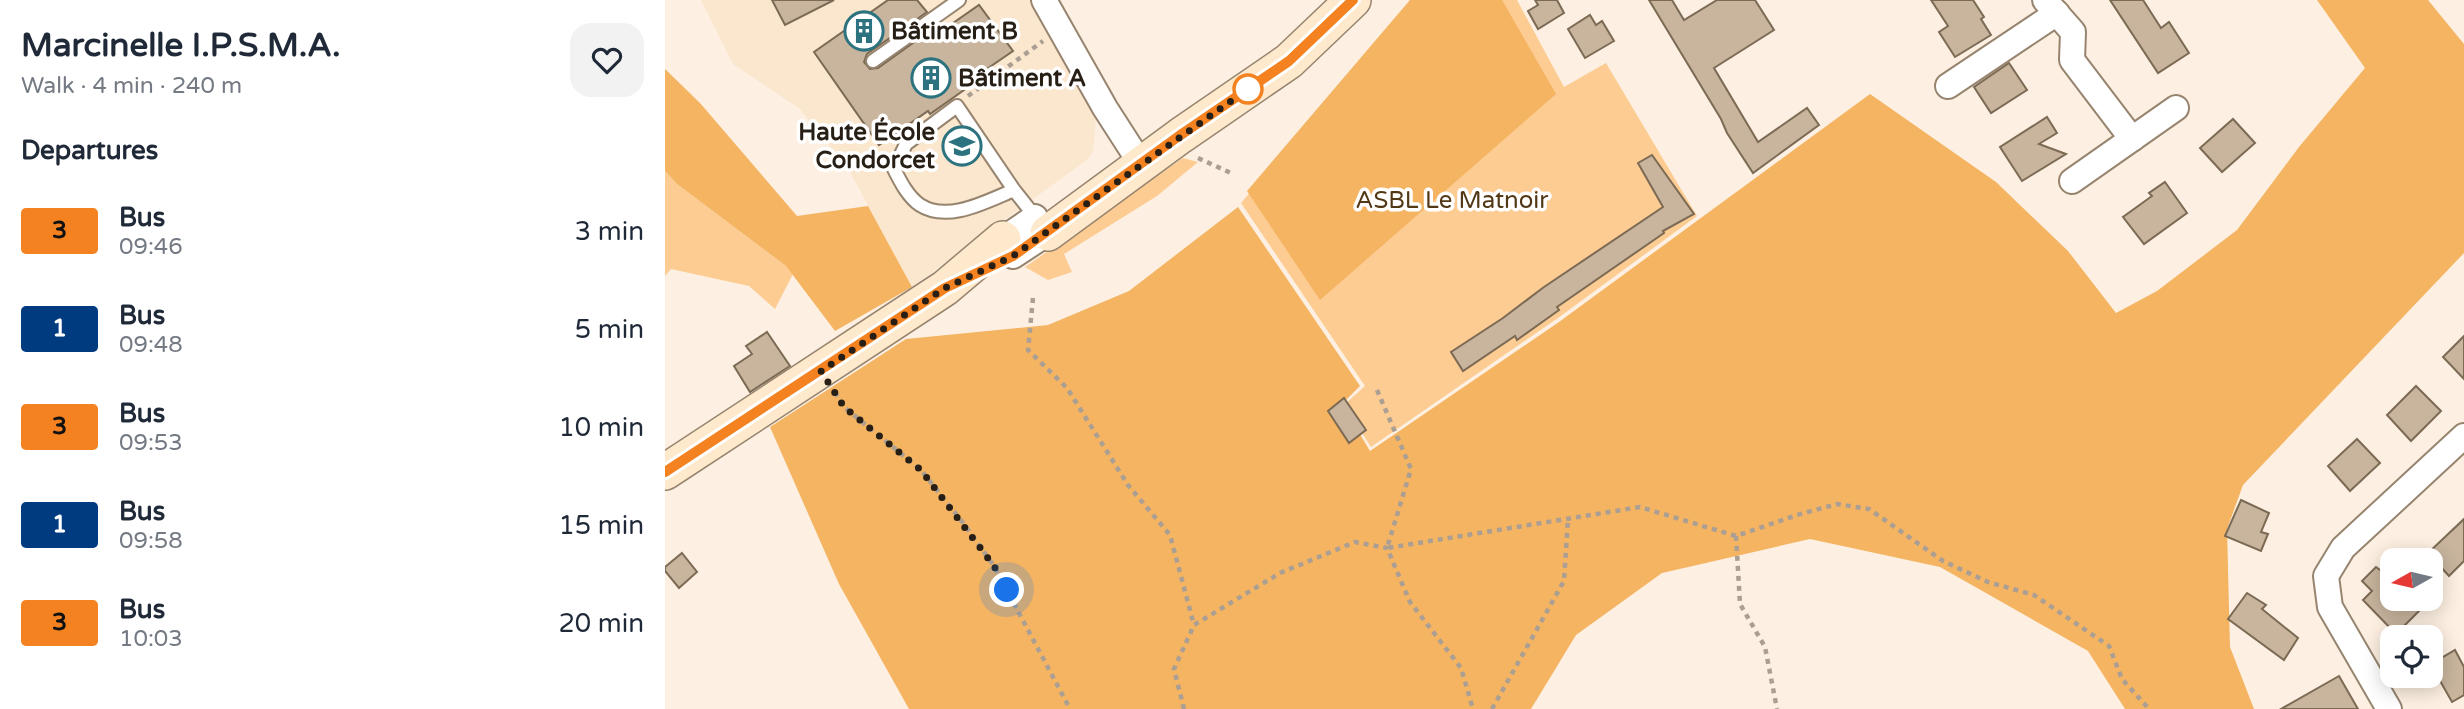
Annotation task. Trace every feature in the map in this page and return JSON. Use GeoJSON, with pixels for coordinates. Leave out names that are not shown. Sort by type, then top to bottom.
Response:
{"type":"FeatureCollection","features":[{"type":"Feature","properties":{"kind":"street"},"geometry":{"type":"LineString","coordinates":[[1044,0],[1136,157]]}},
{"type":"Feature","properties":{"kind":"street"},"geometry":{"type":"LineString","coordinates":[[1136,157],[1179,136],[1289,61],[1352,0]]}},
{"type":"Feature","properties":{"kind":"street"},"geometry":{"type":"LineString","coordinates":[[665,472],[1008,248],[1136,157],[1279,46],[1352,0]]}},
{"type":"Feature","properties":{"kind":"street"},"geometry":{"type":"LineString","coordinates":[[1948,86],[2051,7],[2073,32],[2072,60],[2132,139]]}},
{"type":"Feature","properties":{"kind":"street"},"geometry":{"type":"LineString","coordinates":[[2072,181],[2176,108]]}},
{"type":"Feature","properties":{"kind":"street"},"geometry":{"type":"LineString","coordinates":[[2389,709],[2330,607],[2326,576],[2343,548],[2464,436]]}},
{"type":"Feature","properties":{"kind":"lane"},"geometry":{"type":"LineString","coordinates":[[873,61],[959,0]]}},
{"type":"Feature","properties":{"kind":"lane"},"geometry":{"type":"LineString","coordinates":[[1014,190],[947,213],[920,205],[904,187],[894,169],[906,144],[957,106],[1041,225]]}},
{"type":"Feature","properties":{"kind":"path"},"geometry":{"type":"LineString","coordinates":[[957,106],[1060,29]]}},
{"type":"Feature","properties":{"kind":"path"},"geometry":{"type":"LineString","coordinates":[[1179,136],[1193,156],[1233,174]]}},
{"type":"Feature","properties":{"kind":"path"},"geometry":{"type":"LineString","coordinates":[[1033,298],[1028,350],[1067,388],[1128,485],[1170,535],[1194,625]]}},
{"type":"Feature","properties":{"kind":"path"},"geometry":{"type":"LineString","coordinates":[[821,371],[844,407],[921,470],[964,524],[994,566],[1070,709]]}},
{"type":"Feature","properties":{"kind":"path"},"geometry":{"type":"LineString","coordinates":[[1377,390],[1411,469],[1387,548],[1410,602],[1461,668],[1473,709]]}},
{"type":"Feature","properties":{"kind":"path"},"geometry":{"type":"LineString","coordinates":[[1184,709],[1174,669],[1194,625],[1280,573],[1355,542],[1387,548],[1640,507],[1736,537],[1797,514],[1837,504],[1869,509],[1943,561],[1988,582],[2034,595],[2109,646],[2122,680],[2149,709]]}},
{"type":"Feature","properties":{"kind":"path"},"geometry":{"type":"LineString","coordinates":[[1492,709],[1564,582],[1568,519]]}},
{"type":"Feature","properties":{"kind":"path"},"geometry":{"type":"LineString","coordinates":[[1736,537],[1739,604],[1765,647],[1777,709]]}},
{"type":"Feature","properties":{"kind":"shaded area","name":"Haute École Condorcet"},"geometry":{"type":"Polygon","coordinates":[[[701,0],[1032,0],[1096,117],[1093,151],[1088,159],[912,287],[850,172],[800,109],[733,64],[701,0]]]}},
{"type":"Feature","properties":{"kind":"shaded area"},"geometry":{"type":"Polygon","coordinates":[[[1410,0],[1502,0],[1556,94],[1320,300],[1247,191],[1410,0]]]}},
{"type":"Feature","properties":{"kind":"shaded area"},"geometry":{"type":"Polygon","coordinates":[[[2317,0],[2428,0],[2464,44],[2464,253],[2243,485],[2227,529],[2230,647],[2254,709],[2125,709],[2088,651],[1940,567],[1810,539],[1662,573],[1576,635],[1531,709],[909,709],[839,584],[770,427],[906,339],[1048,325],[1129,291],[1238,207],[1360,386],[1342,404],[1370,451],[1559,322],[1870,94],[1996,182],[2068,251],[2116,313],[2157,291],[2237,230],[2299,147],[2365,68],[2317,0]]]}},
{"type":"Feature","properties":{"kind":"shaded area"},"geometry":{"type":"Polygon","coordinates":[[[665,69],[700,103],[797,216],[868,206],[912,287],[835,331],[786,266],[677,184],[665,171],[665,69]]]}},
{"type":"Feature","properties":{"kind":"green space","name":"ASBL Le Matnoir"},"geometry":{"type":"Polygon","coordinates":[[[1424,0],[1517,0],[1564,87],[1606,63],[1697,216],[1558,318],[1371,447],[1344,405],[1365,386],[1241,203],[1366,56],[1424,0]]]}},
{"type":"Feature","properties":{"kind":"green space"},"geometry":{"type":"Polygon","coordinates":[[[1183,158],[1198,162],[1157,196],[1064,254],[1072,272],[1048,280],[1025,267],[1183,158]]]}},
{"type":"Feature","properties":{"kind":"green space"},"geometry":{"type":"Polygon","coordinates":[[[665,171],[677,184],[793,274],[775,309],[749,286],[671,269],[665,276],[665,171]]]}},
{"type":"Feature","properties":{"kind":"building"},"geometry":{"type":"Polygon","coordinates":[[[772,0],[834,0],[785,25],[772,0]]]}},
{"type":"Feature","properties":{"kind":"building"},"geometry":{"type":"Polygon","coordinates":[[[888,0],[917,0],[927,12],[867,54],[864,62],[870,69],[878,68],[938,25],[943,30],[979,5],[1013,51],[965,84],[967,88],[930,114],[928,111],[879,145],[814,52],[888,0]]]}},
{"type":"Feature","properties":{"kind":"building"},"geometry":{"type":"Polygon","coordinates":[[[1535,0],[1557,0],[1564,13],[1538,29],[1528,11],[1538,5],[1535,0]]]}},
{"type":"Feature","properties":{"kind":"building"},"geometry":{"type":"Polygon","coordinates":[[[1649,0],[1672,0],[1684,20],[1717,0],[1755,0],[1774,30],[1714,68],[1758,142],[1807,108],[1819,125],[1753,173],[1649,0]]]}},
{"type":"Feature","properties":{"kind":"building"},"geometry":{"type":"Polygon","coordinates":[[[1931,0],[1973,0],[1991,35],[1955,57],[1939,32],[1948,26],[1931,0]]]}},
{"type":"Feature","properties":{"kind":"building"},"geometry":{"type":"Polygon","coordinates":[[[2110,0],[2143,0],[2161,28],[2169,22],[2189,53],[2158,73],[2110,0]]]}},
{"type":"Feature","properties":{"kind":"building"},"geometry":{"type":"Polygon","coordinates":[[[1590,15],[1596,25],[1602,21],[1614,41],[1585,58],[1568,29],[1590,15]]]}},
{"type":"Feature","properties":{"kind":"building"},"geometry":{"type":"Polygon","coordinates":[[[2009,63],[2027,90],[1991,113],[1974,87],[2009,63]]]}},
{"type":"Feature","properties":{"kind":"building"},"geometry":{"type":"Polygon","coordinates":[[[2047,117],[2057,133],[2039,144],[2066,154],[2022,181],[2000,147],[2047,117]]]}},
{"type":"Feature","properties":{"kind":"building"},"geometry":{"type":"Polygon","coordinates":[[[2233,119],[2255,143],[2222,172],[2200,148],[2233,119]]]}},
{"type":"Feature","properties":{"kind":"building"},"geometry":{"type":"Polygon","coordinates":[[[1652,155],[1694,214],[1663,231],[1664,233],[1557,307],[1559,310],[1517,340],[1515,336],[1463,371],[1451,352],[1663,207],[1638,163],[1652,155]]]}},
{"type":"Feature","properties":{"kind":"building"},"geometry":{"type":"Polygon","coordinates":[[[2165,182],[2187,213],[2144,244],[2123,217],[2152,196],[2149,193],[2165,182]]]}},
{"type":"Feature","properties":{"kind":"building"},"geometry":{"type":"Polygon","coordinates":[[[767,332],[790,366],[750,392],[734,366],[752,354],[746,346],[767,332]]]}},
{"type":"Feature","properties":{"kind":"building"},"geometry":{"type":"Polygon","coordinates":[[[2464,336],[2464,379],[2443,357],[2464,336]]]}},
{"type":"Feature","properties":{"kind":"building"},"geometry":{"type":"Polygon","coordinates":[[[2416,386],[2441,411],[2411,441],[2387,415],[2416,386]]]}},
{"type":"Feature","properties":{"kind":"building"},"geometry":{"type":"Polygon","coordinates":[[[1344,398],[1366,430],[1349,443],[1328,411],[1344,398]]]}},
{"type":"Feature","properties":{"kind":"building"},"geometry":{"type":"Polygon","coordinates":[[[2357,439],[2380,463],[2350,491],[2328,466],[2357,439]]]}},
{"type":"Feature","properties":{"kind":"building"},"geometry":{"type":"Polygon","coordinates":[[[2241,500],[2269,513],[2261,532],[2268,534],[2261,551],[2225,536],[2241,500]]]}},
{"type":"Feature","properties":{"kind":"building"},"geometry":{"type":"Polygon","coordinates":[[[2464,519],[2464,561],[2449,576],[2443,569],[2443,548],[2433,548],[2464,519]]]}},
{"type":"Feature","properties":{"kind":"building"},"geometry":{"type":"Polygon","coordinates":[[[682,553],[697,572],[679,588],[665,571],[665,567],[682,553]]]}},
{"type":"Feature","properties":{"kind":"building"},"geometry":{"type":"Polygon","coordinates":[[[2376,567],[2380,570],[2380,611],[2419,611],[2405,625],[2387,625],[2363,600],[2372,591],[2362,581],[2376,567]]]}},
{"type":"Feature","properties":{"kind":"building"},"geometry":{"type":"Polygon","coordinates":[[[2247,593],[2266,605],[2262,609],[2298,638],[2284,660],[2228,619],[2247,593]]]}},
{"type":"Feature","properties":{"kind":"building"},"geometry":{"type":"Polygon","coordinates":[[[2455,650],[2464,667],[2464,695],[2452,702],[2443,686],[2443,657],[2455,650]]]}},
{"type":"Feature","properties":{"kind":"building"},"geometry":{"type":"Polygon","coordinates":[[[2339,676],[2358,709],[2281,709],[2339,676]]]}},
{"type":"Feature","properties":{"kind":"bus line","name":"3"},"geometry":{"type":"LineString","coordinates":[[665,472],[945,288],[1013,256],[1179,136],[1289,61],[1353,0]]}},
{"type":"Feature","properties":{"kind":"place","name":"Bâtiment B"},"geometry":{"type":"Point","coordinates":[864,31]}},
{"type":"Feature","properties":{"kind":"place","name":"Bâtiment A"},"geometry":{"type":"Point","coordinates":[931,78]}},
{"type":"Feature","properties":{"kind":"place","name":"Haute École Condorcet"},"geometry":{"type":"Point","coordinates":[962,146]}},
{"type":"Feature","properties":{"kind":"route"},"geometry":{"type":"LineString","coordinates":[[1007,590],[994,566],[964,524],[921,470],[844,407],[821,371],[945,288],[1013,256],[1248,89]]}}]}
